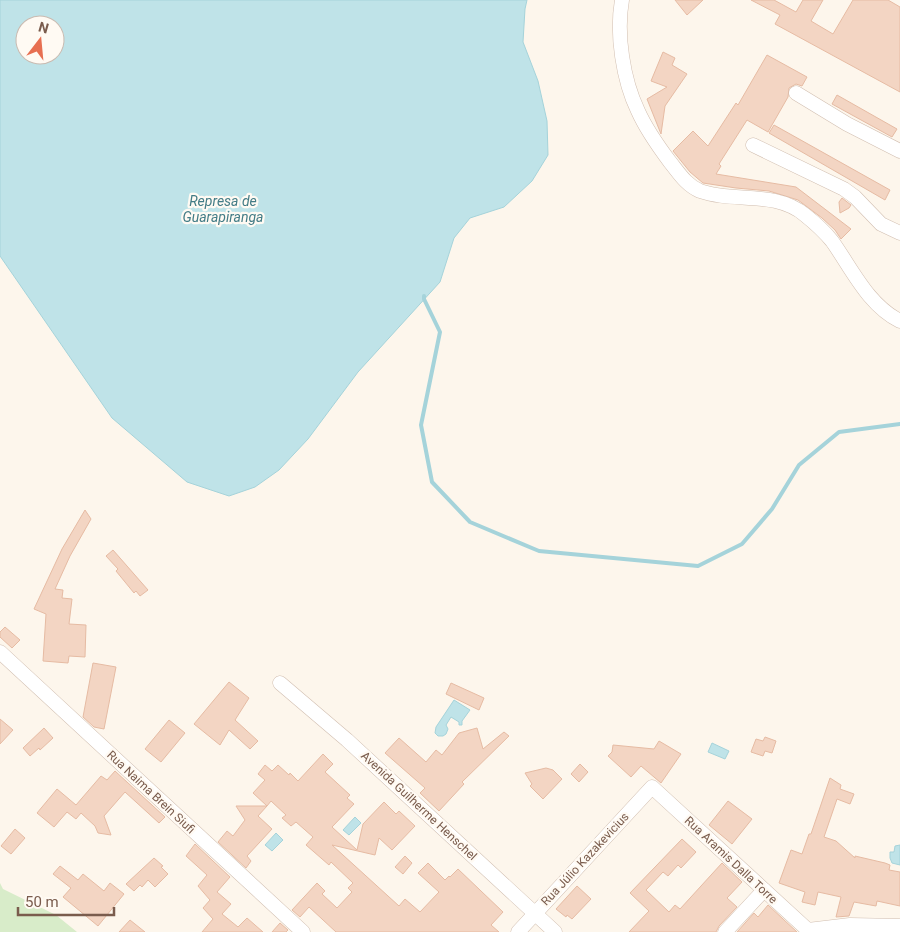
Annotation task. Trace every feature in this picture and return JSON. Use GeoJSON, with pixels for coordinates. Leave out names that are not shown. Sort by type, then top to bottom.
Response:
{"type":"FeatureCollection","features":[{"type":"Feature","properties":{"kind":"street"},"geometry":{"type":"LineString","coordinates":[[622,0],[619,18],[621,49],[629,86],[638,110],[654,140],[686,183],[700,191],[713,194],[777,201],[796,208],[832,241],[859,282],[874,300],[888,314],[900,321]]}},
{"type":"Feature","properties":{"kind":"street"},"geometry":{"type":"LineString","coordinates":[[796,93],[847,124],[900,151]]}},
{"type":"Feature","properties":{"kind":"street"},"geometry":{"type":"LineString","coordinates":[[753,145],[844,189],[855,197],[881,224],[900,233]]}},
{"type":"Feature","properties":{"kind":"street","name":"Rua Naima Brein Siufi"},"geometry":{"type":"LineString","coordinates":[[0,652],[303,932]]}},
{"type":"Feature","properties":{"kind":"street","name":"Avenida Guilherme Henschel"},"geometry":{"type":"LineString","coordinates":[[280,683],[347,740],[555,932]]}},
{"type":"Feature","properties":{"kind":"street","name":"Rua Júlio Kazakevicius"},"geometry":{"type":"LineString","coordinates":[[518,932],[652,787]]}},
{"type":"Feature","properties":{"kind":"street","name":"Rua Aramis Dalla Torre"},"geometry":{"type":"LineString","coordinates":[[652,787],[809,931]]}},
{"type":"Feature","properties":{"kind":"street"},"geometry":{"type":"LineString","coordinates":[[725,932],[764,890]]}},
{"type":"Feature","properties":{"kind":"street"},"geometry":{"type":"LineString","coordinates":[[809,931],[850,925],[900,926]]}},
{"type":"Feature","properties":{"kind":"green space"},"geometry":{"type":"Polygon","coordinates":[[[0,883],[3,889],[56,915],[77,932],[0,932],[0,883]]]}},
{"type":"Feature","properties":{"kind":"water","name":"Represa de Guarapiranga"},"geometry":{"type":"Polygon","coordinates":[[[0,0],[527,0],[523,42],[538,81],[547,121],[548,155],[532,181],[504,207],[470,218],[454,238],[440,282],[358,372],[308,439],[279,470],[255,487],[229,496],[187,482],[112,418],[0,256],[0,0]]]}},
{"type":"Feature","properties":{"kind":"water"},"geometry":{"type":"Polygon","coordinates":[[[454,700],[470,710],[462,721],[462,725],[459,725],[459,722],[451,717],[446,725],[448,729],[446,734],[438,736],[435,733],[436,727],[454,700]]]}},
{"type":"Feature","properties":{"kind":"water"},"geometry":{"type":"Polygon","coordinates":[[[712,743],[729,751],[725,759],[708,752],[712,743]]]}},
{"type":"Feature","properties":{"kind":"water"},"geometry":{"type":"Polygon","coordinates":[[[355,817],[361,823],[349,835],[343,830],[355,817]]]}},
{"type":"Feature","properties":{"kind":"water"},"geometry":{"type":"Polygon","coordinates":[[[276,833],[283,840],[272,851],[265,845],[276,833]]]}},
{"type":"Feature","properties":{"kind":"water"},"geometry":{"type":"Polygon","coordinates":[[[900,845],[900,865],[892,863],[890,852],[894,852],[895,846],[900,845]]]}},
{"type":"Feature","properties":{"kind":"building"},"geometry":{"type":"Polygon","coordinates":[[[675,0],[703,0],[687,15],[675,0]]]}},
{"type":"Feature","properties":{"kind":"building"},"geometry":{"type":"Polygon","coordinates":[[[751,0],[774,0],[796,12],[803,0],[823,0],[811,21],[833,34],[853,0],[888,0],[900,7],[900,92],[775,24],[780,15],[751,0]]]}},
{"type":"Feature","properties":{"kind":"building"},"geometry":{"type":"Polygon","coordinates":[[[663,52],[675,58],[672,65],[687,74],[665,106],[661,134],[647,99],[667,87],[651,81],[663,52]]]}},
{"type":"Feature","properties":{"kind":"building"},"geometry":{"type":"Polygon","coordinates":[[[767,55],[807,77],[802,86],[796,84],[789,88],[788,97],[768,132],[747,120],[719,164],[721,166],[716,174],[796,187],[851,229],[841,239],[835,230],[822,218],[798,200],[769,191],[703,183],[690,172],[673,151],[693,131],[708,146],[736,103],[738,105],[767,55]]]}},
{"type":"Feature","properties":{"kind":"building"},"geometry":{"type":"Polygon","coordinates":[[[837,95],[897,129],[892,137],[832,104],[837,95]]]}},
{"type":"Feature","properties":{"kind":"building"},"geometry":{"type":"Polygon","coordinates":[[[774,125],[890,190],[885,200],[769,133],[774,125]]]}},
{"type":"Feature","properties":{"kind":"building"},"geometry":{"type":"Polygon","coordinates":[[[842,198],[851,205],[840,213],[839,202],[842,198]]]}},
{"type":"Feature","properties":{"kind":"building"},"geometry":{"type":"Polygon","coordinates":[[[85,510],[91,519],[70,556],[55,589],[63,590],[62,598],[72,599],[69,624],[86,625],[85,657],[69,656],[68,663],[43,661],[46,614],[34,609],[62,549],[85,510]]]}},
{"type":"Feature","properties":{"kind":"building"},"geometry":{"type":"Polygon","coordinates":[[[113,550],[148,590],[140,596],[136,591],[134,593],[116,571],[118,569],[106,556],[113,550]]]}},
{"type":"Feature","properties":{"kind":"building"},"geometry":{"type":"Polygon","coordinates":[[[5,627],[20,640],[12,648],[0,637],[0,632],[5,627]]]}},
{"type":"Feature","properties":{"kind":"building"},"geometry":{"type":"Polygon","coordinates":[[[93,663],[116,667],[104,729],[94,727],[83,717],[93,663]]]}},
{"type":"Feature","properties":{"kind":"building"},"geometry":{"type":"Polygon","coordinates":[[[229,682],[249,698],[235,720],[258,741],[250,749],[229,730],[220,745],[194,724],[229,682]]]}},
{"type":"Feature","properties":{"kind":"building"},"geometry":{"type":"Polygon","coordinates":[[[451,683],[484,698],[479,710],[446,694],[451,683]]]}},
{"type":"Feature","properties":{"kind":"building"},"geometry":{"type":"Polygon","coordinates":[[[0,719],[13,730],[0,744],[0,719]]]}},
{"type":"Feature","properties":{"kind":"building"},"geometry":{"type":"Polygon","coordinates":[[[169,720],[185,733],[161,762],[145,749],[169,720]]]}},
{"type":"Feature","properties":{"kind":"building"},"geometry":{"type":"Polygon","coordinates":[[[44,728],[53,738],[30,756],[23,748],[44,728]]]}},
{"type":"Feature","properties":{"kind":"building"},"geometry":{"type":"Polygon","coordinates":[[[477,728],[483,749],[504,732],[509,736],[462,782],[464,784],[439,811],[420,793],[425,788],[385,753],[399,738],[426,762],[436,750],[442,755],[459,733],[477,728]]]}},
{"type":"Feature","properties":{"kind":"building"},"geometry":{"type":"Polygon","coordinates":[[[765,737],[776,741],[772,753],[765,751],[763,756],[751,752],[756,739],[763,741],[765,737]]]}},
{"type":"Feature","properties":{"kind":"building"},"geometry":{"type":"Polygon","coordinates":[[[659,741],[681,754],[661,783],[641,766],[631,777],[608,756],[612,752],[613,745],[654,749],[659,741]]]}},
{"type":"Feature","properties":{"kind":"building"},"geometry":{"type":"Polygon","coordinates":[[[323,754],[333,764],[325,772],[350,795],[347,798],[354,804],[332,827],[357,850],[363,824],[384,802],[396,814],[399,811],[415,826],[392,850],[379,838],[375,855],[332,845],[399,906],[405,899],[420,912],[439,892],[418,873],[428,863],[445,880],[458,869],[503,912],[491,925],[499,932],[336,932],[309,907],[300,917],[292,910],[317,883],[325,891],[322,894],[337,908],[352,892],[348,888],[353,883],[331,862],[329,865],[306,845],[313,837],[296,822],[291,826],[282,818],[286,815],[271,801],[267,806],[253,793],[265,780],[258,774],[265,765],[272,771],[278,765],[298,781],[323,754]]]}},
{"type":"Feature","properties":{"kind":"building"},"geometry":{"type":"Polygon","coordinates":[[[580,764],[588,772],[579,782],[571,774],[580,764]]]}},
{"type":"Feature","properties":{"kind":"building"},"geometry":{"type":"Polygon","coordinates":[[[546,768],[553,770],[562,779],[543,799],[530,786],[532,784],[525,773],[546,768]]]}},
{"type":"Feature","properties":{"kind":"building"},"geometry":{"type":"Polygon","coordinates":[[[115,771],[165,817],[159,823],[125,792],[104,816],[111,835],[98,833],[95,826],[81,813],[76,819],[67,812],[54,827],[37,813],[57,789],[76,805],[101,776],[107,780],[115,771]]]}},
{"type":"Feature","properties":{"kind":"building"},"geometry":{"type":"Polygon","coordinates":[[[830,778],[841,785],[840,789],[854,794],[850,804],[837,799],[824,837],[836,841],[855,858],[855,856],[885,863],[890,865],[889,870],[900,872],[900,906],[877,901],[876,906],[854,902],[849,916],[836,917],[841,897],[818,892],[815,905],[802,902],[805,892],[779,883],[791,850],[802,854],[809,834],[811,834],[830,778]]]}},
{"type":"Feature","properties":{"kind":"building"},"geometry":{"type":"Polygon","coordinates":[[[728,801],[752,819],[732,844],[709,825],[728,801]]]}},
{"type":"Feature","properties":{"kind":"building"},"geometry":{"type":"Polygon","coordinates":[[[236,806],[267,806],[258,816],[272,829],[247,856],[251,861],[246,868],[218,842],[227,831],[233,836],[245,820],[236,806]]]}},
{"type":"Feature","properties":{"kind":"building"},"geometry":{"type":"Polygon","coordinates":[[[15,829],[25,838],[11,854],[1,846],[15,829]]]}},
{"type":"Feature","properties":{"kind":"building"},"geometry":{"type":"Polygon","coordinates":[[[682,839],[696,852],[681,868],[678,865],[668,876],[663,872],[646,890],[669,912],[675,905],[680,909],[722,863],[742,882],[727,898],[737,907],[719,926],[716,932],[629,932],[649,911],[630,893],[682,839]]]}},
{"type":"Feature","properties":{"kind":"building"},"geometry":{"type":"Polygon","coordinates":[[[195,844],[230,877],[217,892],[231,904],[222,914],[238,927],[247,918],[263,932],[202,932],[213,919],[203,908],[210,900],[198,886],[207,875],[186,856],[195,844]]]}},
{"type":"Feature","properties":{"kind":"building"},"geometry":{"type":"Polygon","coordinates":[[[405,856],[412,863],[403,874],[395,867],[405,856]]]}},
{"type":"Feature","properties":{"kind":"building"},"geometry":{"type":"Polygon","coordinates":[[[154,858],[163,866],[161,867],[168,874],[155,887],[148,880],[142,887],[140,885],[134,891],[126,884],[154,858]]]}},
{"type":"Feature","properties":{"kind":"building"},"geometry":{"type":"Polygon","coordinates":[[[60,866],[78,880],[83,874],[104,891],[110,883],[124,894],[98,926],[63,897],[71,888],[53,874],[60,866]]]}},
{"type":"Feature","properties":{"kind":"building"},"geometry":{"type":"Polygon","coordinates":[[[577,886],[591,899],[572,919],[556,909],[577,886]]]}},
{"type":"Feature","properties":{"kind":"building"},"geometry":{"type":"Polygon","coordinates":[[[768,905],[797,932],[737,932],[754,913],[758,917],[768,905]]]}},
{"type":"Feature","properties":{"kind":"building"},"geometry":{"type":"Polygon","coordinates":[[[130,920],[145,932],[119,932],[130,920]]]}},
{"type":"Feature","properties":{"kind":"building"},"geometry":{"type":"Polygon","coordinates":[[[280,923],[288,930],[286,932],[272,932],[280,923]]]}},
{"type":"Feature","properties":{"kind":"waterway"},"geometry":{"type":"LineString","coordinates":[[424,296],[440,332],[421,425],[432,482],[470,522],[539,551],[698,566],[742,544],[772,509],[799,465],[839,432],[900,424]]}}]}
